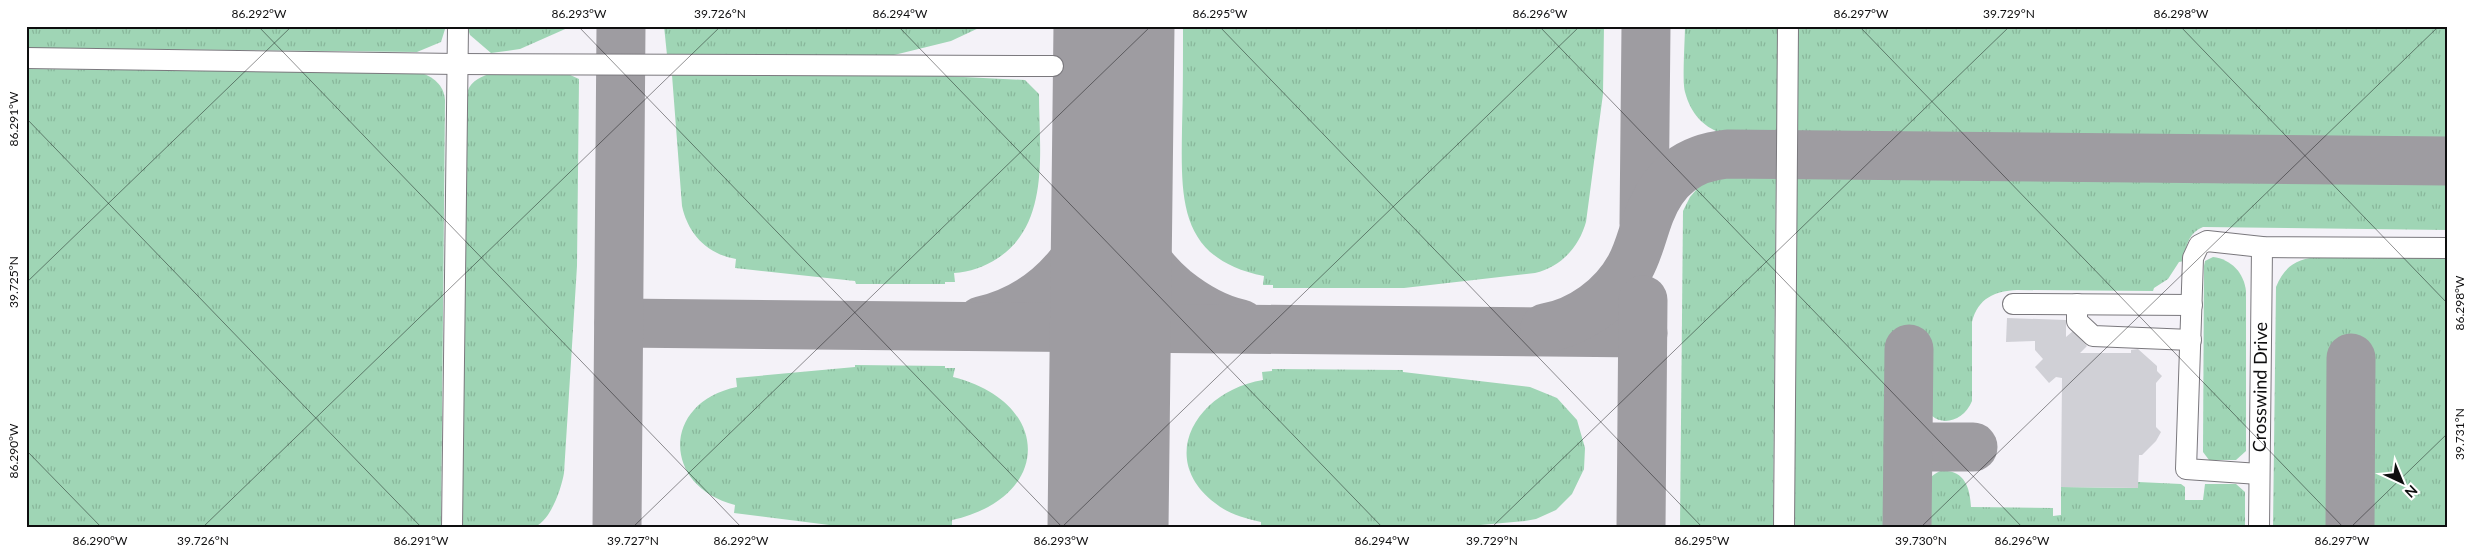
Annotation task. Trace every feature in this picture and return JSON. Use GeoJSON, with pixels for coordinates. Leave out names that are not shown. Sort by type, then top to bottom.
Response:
{"type":"FeatureCollection","features":[{"type":"Feature","properties":{"kind":"street"},"geometry":{"type":"LineString","coordinates":[[452,528],[458,26]]}},
{"type":"Feature","properties":{"kind":"street"},"geometry":{"type":"LineString","coordinates":[[1784,528],[1788,26]]}},
{"type":"Feature","properties":{"kind":"street"},"geometry":{"type":"LineString","coordinates":[[26,58],[458,64],[1053,66]]}},
{"type":"Feature","properties":{"kind":"street"},"geometry":{"type":"LineString","coordinates":[[2259,474],[2186,469],[2193,258],[2199,245],[2207,241],[2262,247],[2448,248]]}},
{"type":"Feature","properties":{"kind":"street","name":"Crosswind Drive"},"geometry":{"type":"LineString","coordinates":[[2259,528],[2262,247]]}},
{"type":"Feature","properties":{"kind":"street"},"geometry":{"type":"LineString","coordinates":[[2013,304],[2192,305]]}},
{"type":"Feature","properties":{"kind":"street"},"geometry":{"type":"LineString","coordinates":[[2077,304],[2077,321],[2093,336],[2191,340]]}},
{"type":"Feature","properties":{"kind":"green space"},"geometry":{"type":"Polygon","coordinates":[[[26,26],[446,26],[441,42],[417,52],[26,48],[26,26]]]}},
{"type":"Feature","properties":{"kind":"green space"},"geometry":{"type":"Polygon","coordinates":[[[467,26],[572,26],[520,49],[491,53],[470,35],[467,26]]]}},
{"type":"Feature","properties":{"kind":"green space"},"geometry":{"type":"Polygon","coordinates":[[[664,26],[983,26],[951,41],[890,56],[667,55],[664,26]]]}},
{"type":"Feature","properties":{"kind":"green space"},"geometry":{"type":"Polygon","coordinates":[[[1183,26],[1604,26],[1603,94],[1586,222],[1579,240],[1561,261],[1535,273],[1404,288],[1273,288],[1273,285],[1263,285],[1264,276],[1236,268],[1215,256],[1200,241],[1191,223],[1185,203],[1182,180],[1183,26]]]}},
{"type":"Feature","properties":{"kind":"green space"},"geometry":{"type":"Polygon","coordinates":[[[1685,26],[1778,26],[1777,131],[1774,139],[1732,136],[1708,127],[1698,118],[1691,107],[1684,87],[1685,26]]]}},
{"type":"Feature","properties":{"kind":"green space"},"geometry":{"type":"Polygon","coordinates":[[[1797,26],[2448,26],[2448,146],[1799,139],[1796,134],[1797,26]]]}},
{"type":"Feature","properties":{"kind":"green space"},"geometry":{"type":"Polygon","coordinates":[[[26,69],[418,72],[437,82],[445,100],[441,528],[26,528],[26,69]]]}},
{"type":"Feature","properties":{"kind":"green space"},"geometry":{"type":"Polygon","coordinates":[[[489,74],[568,74],[579,79],[577,266],[564,473],[554,505],[549,513],[538,525],[526,529],[462,528],[467,95],[469,87],[474,82],[489,74]]]}},
{"type":"Feature","properties":{"kind":"green space"},"geometry":{"type":"Polygon","coordinates":[[[672,75],[944,76],[1025,80],[1039,94],[1040,138],[1038,184],[1034,205],[1027,225],[1015,243],[998,258],[966,272],[954,273],[955,282],[945,282],[945,284],[856,284],[855,281],[735,268],[736,259],[716,253],[700,241],[694,234],[685,216],[682,206],[672,75]]]}},
{"type":"Feature","properties":{"kind":"green space"},"geometry":{"type":"Polygon","coordinates":[[[1741,168],[1774,168],[1776,173],[1773,528],[1680,528],[1683,211],[1690,197],[1703,182],[1719,172],[1741,168]]]}},
{"type":"Feature","properties":{"kind":"green space"},"geometry":{"type":"Polygon","coordinates":[[[1798,168],[2448,176],[2448,230],[2203,227],[2191,236],[2184,261],[2179,262],[2168,279],[2154,288],[2153,291],[2017,290],[1995,294],[1978,307],[1972,322],[1972,401],[1961,415],[1954,419],[1939,420],[1927,410],[1924,401],[1921,401],[1922,342],[1893,342],[1891,528],[1793,528],[1796,176],[1798,168]]]}},
{"type":"Feature","properties":{"kind":"green space"},"geometry":{"type":"Polygon","coordinates":[[[2213,257],[2220,258],[2236,268],[2243,278],[2246,291],[2246,451],[2236,460],[2209,460],[2203,452],[2204,266],[2205,261],[2213,257]]]}},
{"type":"Feature","properties":{"kind":"green space"},"geometry":{"type":"Polygon","coordinates":[[[2321,257],[2448,258],[2448,528],[2363,528],[2364,346],[2336,346],[2334,528],[2273,528],[2276,287],[2284,273],[2293,264],[2306,259],[2321,257]]]}},
{"type":"Feature","properties":{"kind":"green space"},"geometry":{"type":"Polygon","coordinates":[[[855,365],[945,366],[945,368],[955,368],[953,377],[986,389],[1009,407],[1023,427],[1028,450],[1023,472],[1009,492],[985,509],[952,520],[952,528],[853,528],[734,513],[735,505],[711,495],[694,481],[683,463],[680,444],[684,426],[695,409],[712,396],[737,387],[736,378],[855,367],[855,365]]]}},
{"type":"Feature","properties":{"kind":"green space"},"geometry":{"type":"Polygon","coordinates":[[[1272,369],[1403,370],[1403,372],[1530,387],[1557,398],[1577,420],[1585,448],[1584,469],[1572,494],[1556,510],[1536,519],[1447,528],[1261,528],[1261,522],[1236,515],[1220,507],[1197,485],[1188,466],[1187,447],[1192,428],[1204,411],[1220,397],[1240,386],[1263,380],[1262,372],[1272,371],[1272,369]]]}},
{"type":"Feature","properties":{"kind":"green space"},"geometry":{"type":"Polygon","coordinates":[[[1940,471],[1948,471],[1960,476],[1967,486],[1971,507],[2053,508],[2053,516],[2061,515],[2061,487],[2137,488],[2138,482],[2181,484],[2185,487],[2185,500],[2203,500],[2205,484],[2236,484],[2245,492],[2245,528],[1920,528],[1920,503],[1923,488],[1932,476],[1940,471]]]}},
{"type":"Feature","properties":{"kind":"building"},"geometry":{"type":"Polygon","coordinates":[[[2007,318],[2066,320],[2066,337],[2073,331],[2087,346],[2080,353],[2131,353],[2131,350],[2138,349],[2157,366],[2157,371],[2162,376],[2156,383],[2156,427],[2161,432],[2156,441],[2142,455],[2139,455],[2138,488],[2061,487],[2062,378],[2056,377],[2049,383],[2035,367],[2043,359],[2035,350],[2035,341],[2006,342],[2007,318]]]}},
{"type":"Feature","properties":{"kind":"taxiway"},"geometry":{"type":"LineString","coordinates":[[617,528],[621,26]]}},
{"type":"Feature","properties":{"kind":"taxiway"},"geometry":{"type":"LineString","coordinates":[[1117,26],[1117,168],[1124,213],[1132,234],[1142,254],[1157,273],[1176,291],[1207,311],[1223,319],[1241,324]]}},
{"type":"Feature","properties":{"kind":"taxiway"},"geometry":{"type":"LineString","coordinates":[[1644,224],[1646,26]]}},
{"type":"Feature","properties":{"kind":"taxiway"},"geometry":{"type":"LineString","coordinates":[[1545,328],[1558,325],[1583,314],[1614,289],[1633,261],[1650,213],[1662,189],[1689,165],[1713,156],[1727,154],[2448,161]]}},
{"type":"Feature","properties":{"kind":"taxiway"},"geometry":{"type":"LineString","coordinates":[[981,321],[1007,312],[1031,300],[1052,284],[1070,264],[1085,242],[1096,218],[1104,192],[1108,165]]}},
{"type":"Feature","properties":{"kind":"taxiway"},"geometry":{"type":"LineString","coordinates":[[1641,528],[1643,300]]}},
{"type":"Feature","properties":{"kind":"taxiway"},"geometry":{"type":"LineString","coordinates":[[619,323],[1643,333]]}},
{"type":"Feature","properties":{"kind":"taxiway"},"geometry":{"type":"LineString","coordinates":[[1907,528],[1909,349]]}},
{"type":"Feature","properties":{"kind":"taxiway"},"geometry":{"type":"LineString","coordinates":[[2350,528],[2351,358]]}},
{"type":"Feature","properties":{"kind":"taxiway"},"geometry":{"type":"LineString","coordinates":[[1908,447],[1973,447]]}},
{"type":"Feature","properties":{"kind":"runway"},"geometry":{"type":"LineString","coordinates":[[1108,528],[1114,26]]}}]}
